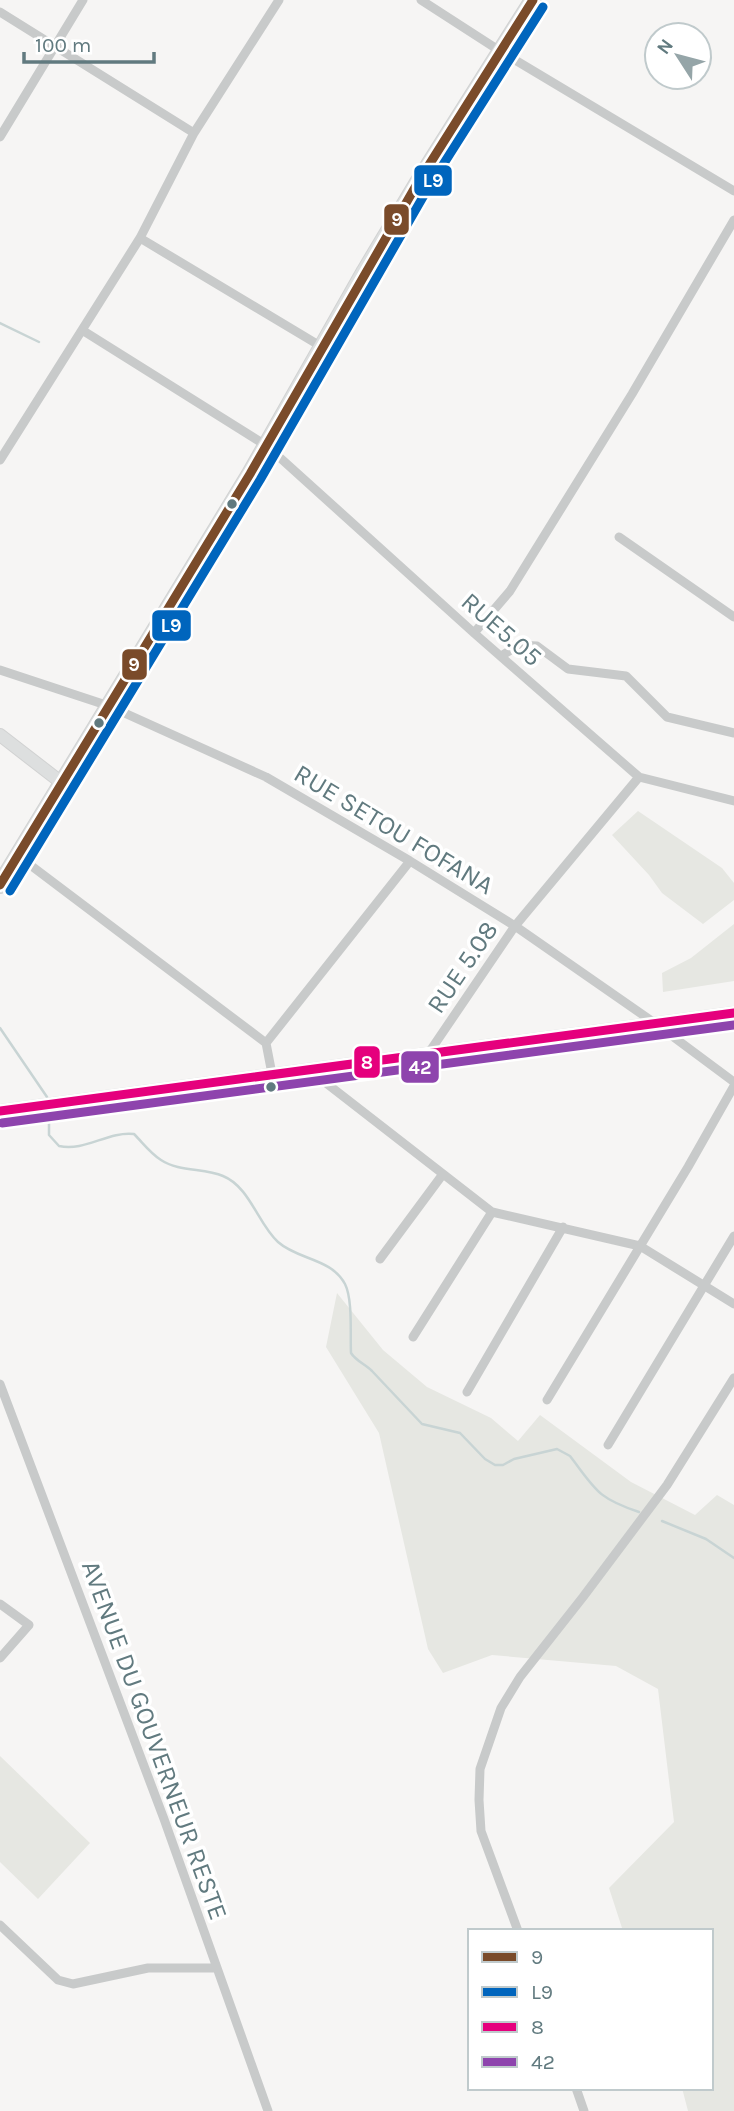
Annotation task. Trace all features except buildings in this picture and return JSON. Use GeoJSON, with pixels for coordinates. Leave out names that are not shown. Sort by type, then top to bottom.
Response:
{"type":"FeatureCollection","features":[{"type":"Feature","properties":{"kind":"highway"},"geometry":{"type":"LineString","coordinates":[[0,885],[267,446],[417,184],[533,0]]}},
{"type":"Feature","properties":{"kind":"main road"},"geometry":{"type":"LineString","coordinates":[[0,735],[62,783]]}},
{"type":"Feature","properties":{"kind":"main road"},"geometry":{"type":"LineString","coordinates":[[0,1111],[734,1013]]}},
{"type":"Feature","properties":{"kind":"street"},"geometry":{"type":"LineString","coordinates":[[0,137],[83,0]]}},
{"type":"Feature","properties":{"kind":"street"},"geometry":{"type":"LineString","coordinates":[[0,460],[140,238],[194,133],[279,0]]}},
{"type":"Feature","properties":{"kind":"street"},"geometry":{"type":"LineString","coordinates":[[421,0],[500,51],[734,191]]}},
{"type":"Feature","properties":{"kind":"street"},"geometry":{"type":"LineString","coordinates":[[0,12],[194,133]]}},
{"type":"Feature","properties":{"kind":"street"},"geometry":{"type":"LineString","coordinates":[[474,633],[517,580],[632,394],[734,220]]}},
{"type":"Feature","properties":{"kind":"street"},"geometry":{"type":"LineString","coordinates":[[140,238],[323,347]]}},
{"type":"Feature","properties":{"kind":"street","name":"RUE5.05"},"geometry":{"type":"LineString","coordinates":[[82,330],[267,446],[474,633],[639,777],[734,801]]}},
{"type":"Feature","properties":{"kind":"street"},"geometry":{"type":"LineString","coordinates":[[619,537],[734,617]]}},
{"type":"Feature","properties":{"kind":"street"},"geometry":{"type":"LineString","coordinates":[[501,656],[519,645],[537,646],[568,669],[626,676],[667,718],[734,733]]}},
{"type":"Feature","properties":{"kind":"street","name":"RUE SETOU FOFANA"},"geometry":{"type":"LineString","coordinates":[[0,670],[109,706],[266,777],[515,926],[656,1024],[734,1084]]}},
{"type":"Feature","properties":{"kind":"street","name":"RUE 5.08"},"geometry":{"type":"LineString","coordinates":[[428,1054],[515,926],[639,777]]}},
{"type":"Feature","properties":{"kind":"street"},"geometry":{"type":"LineString","coordinates":[[17,855],[266,1043],[272,1074]]}},
{"type":"Feature","properties":{"kind":"street"},"geometry":{"type":"LineString","coordinates":[[266,1043],[410,861]]}},
{"type":"Feature","properties":{"kind":"street"},"geometry":{"type":"LineString","coordinates":[[308,1069],[492,1212],[640,1246],[734,1304]]}},
{"type":"Feature","properties":{"kind":"street"},"geometry":{"type":"LineString","coordinates":[[547,1400],[734,1084]]}},
{"type":"Feature","properties":{"kind":"street"},"geometry":{"type":"LineString","coordinates":[[380,1259],[443,1174]]}},
{"type":"Feature","properties":{"kind":"street"},"geometry":{"type":"LineString","coordinates":[[413,1337],[492,1212]]}},
{"type":"Feature","properties":{"kind":"street"},"geometry":{"type":"LineString","coordinates":[[467,1392],[563,1227]]}},
{"type":"Feature","properties":{"kind":"street"},"geometry":{"type":"LineString","coordinates":[[608,1445],[734,1236]]}},
{"type":"Feature","properties":{"kind":"street"},"geometry":{"type":"LineString","coordinates":[[517,1929],[481,1831],[480,1769],[501,1708],[520,1677],[667,1485],[734,1378]]}},
{"type":"Feature","properties":{"kind":"street","name":"AVENUE DU GOUVERNEUR RESTE"},"geometry":{"type":"LineString","coordinates":[[0,1384],[164,1819],[268,2111]]}},
{"type":"Feature","properties":{"kind":"street"},"geometry":{"type":"LineString","coordinates":[[0,1604],[30,1625],[0,1658]]}},
{"type":"Feature","properties":{"kind":"street"},"geometry":{"type":"LineString","coordinates":[[0,1924],[64,1982],[73,1984],[148,1968],[217,1968]]}},
{"type":"Feature","properties":{"kind":"street"},"geometry":{"type":"LineString","coordinates":[[577,2090],[584,2111]]}},
{"type":"Feature","properties":{"kind":"shaded area"},"geometry":{"type":"Polygon","coordinates":[[[638,811],[722,868],[734,883],[734,900],[703,924],[662,893],[612,835],[638,811]]]}},
{"type":"Feature","properties":{"kind":"shaded area"},"geometry":{"type":"Polygon","coordinates":[[[734,924],[734,981],[663,992],[662,973],[691,958],[734,924]]]}},
{"type":"Feature","properties":{"kind":"shaded area"},"geometry":{"type":"Polygon","coordinates":[[[337,1293],[383,1350],[427,1387],[491,1418],[518,1441],[540,1415],[631,1482],[695,1515],[717,1495],[734,1505],[734,2111],[688,2111],[683,2090],[713,2090],[713,1929],[622,1929],[609,1888],[674,1822],[658,1689],[616,1666],[492,1655],[443,1673],[428,1649],[379,1433],[326,1347],[337,1293]]]}},
{"type":"Feature","properties":{"kind":"shaded area"},"geometry":{"type":"Polygon","coordinates":[[[0,1756],[90,1843],[38,1899],[0,1862],[0,1756]]]}},
{"type":"Feature","properties":{"kind":"waterway"},"geometry":{"type":"LineString","coordinates":[[0,323],[39,342]]}},
{"type":"Feature","properties":{"kind":"waterway"},"geometry":{"type":"LineString","coordinates":[[0,1028],[47,1097]]}},
{"type":"Feature","properties":{"kind":"waterway"},"geometry":{"type":"LineString","coordinates":[[49,1119],[49,1135],[59,1146],[78,1146],[115,1135],[134,1134],[153,1154],[168,1164],[216,1174],[232,1181],[247,1197],[278,1242],[339,1275],[348,1291],[351,1353],[372,1371],[422,1424],[460,1433],[485,1459],[495,1465],[557,1449],[570,1456],[599,1492],[614,1502],[639,1512]]}},
{"type":"Feature","properties":{"kind":"waterway"},"geometry":{"type":"LineString","coordinates":[[662,1521],[706,1539],[734,1558]]}},
{"type":"Feature","properties":{"kind":"transit line","name":"9"},"geometry":{"type":"LineString","coordinates":[[0,885],[250,474],[417,184],[533,0]]}},
{"type":"Feature","properties":{"kind":"transit line","name":"L9"},"geometry":{"type":"LineString","coordinates":[[10,891],[260,480],[427,190],[543,7]]}},
{"type":"Feature","properties":{"kind":"transit line","name":"8"},"geometry":{"type":"LineString","coordinates":[[0,1111],[734,1013]]}},
{"type":"Feature","properties":{"kind":"transit line","name":"42"},"geometry":{"type":"LineString","coordinates":[[2,1123],[734,1025]]}}]}
